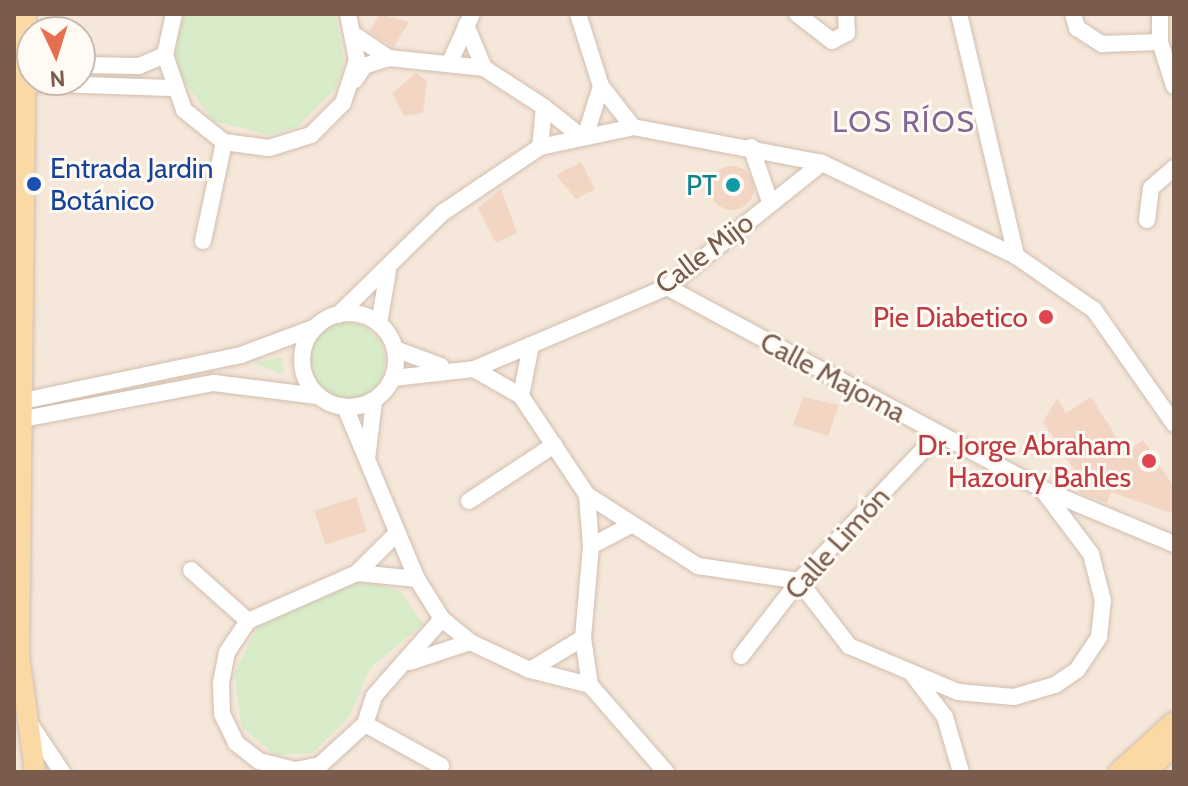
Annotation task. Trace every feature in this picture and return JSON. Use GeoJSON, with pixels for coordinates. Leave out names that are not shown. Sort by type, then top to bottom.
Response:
{"type":"FeatureCollection","features":[{"type":"Feature","properties":{"kind":"main road"},"geometry":{"type":"LineString","coordinates":[[28,96],[19,656],[35,772]]}},
{"type":"Feature","properties":{"kind":"main road"},"geometry":{"type":"LineString","coordinates":[[1119,772],[1174,722]]}},
{"type":"Feature","properties":{"kind":"main road"},"geometry":{"type":"LineString","coordinates":[[1146,772],[1174,746]]}},
{"type":"Feature","properties":{"kind":"street"},"geometry":{"type":"LineString","coordinates":[[174,14],[165,55],[171,88],[202,129],[224,142],[269,148],[311,135],[364,66],[389,58],[484,68],[582,134]]}},
{"type":"Feature","properties":{"kind":"street"},"geometry":{"type":"LineString","coordinates":[[348,14],[356,36],[352,83]]}},
{"type":"Feature","properties":{"kind":"street"},"geometry":{"type":"LineString","coordinates":[[578,14],[588,30],[601,86],[633,127]]}},
{"type":"Feature","properties":{"kind":"street"},"geometry":{"type":"LineString","coordinates":[[588,30],[598,14]]}},
{"type":"Feature","properties":{"kind":"street"},"geometry":{"type":"LineString","coordinates":[[797,14],[832,41],[847,33],[846,14]]}},
{"type":"Feature","properties":{"kind":"street"},"geometry":{"type":"LineString","coordinates":[[959,14],[1016,256]]}},
{"type":"Feature","properties":{"kind":"street"},"geometry":{"type":"LineString","coordinates":[[1073,14],[1077,28],[1102,44],[1160,42]]}},
{"type":"Feature","properties":{"kind":"street"},"geometry":{"type":"LineString","coordinates":[[1160,14],[1160,42],[1174,86]]}},
{"type":"Feature","properties":{"kind":"street"},"geometry":{"type":"LineString","coordinates":[[449,64],[469,20]]}},
{"type":"Feature","properties":{"kind":"street"},"geometry":{"type":"LineString","coordinates":[[469,20],[484,68]]}},
{"type":"Feature","properties":{"kind":"street"},"geometry":{"type":"LineString","coordinates":[[356,36],[389,58]]}},
{"type":"Feature","properties":{"kind":"street"},"geometry":{"type":"LineString","coordinates":[[96,65],[139,66],[165,55]]}},
{"type":"Feature","properties":{"kind":"street"},"geometry":{"type":"LineString","coordinates":[[96,79],[171,88]]}},
{"type":"Feature","properties":{"kind":"street"},"geometry":{"type":"LineString","coordinates":[[582,134],[601,86]]}},
{"type":"Feature","properties":{"kind":"street"},"geometry":{"type":"LineString","coordinates":[[540,147],[544,107]]}},
{"type":"Feature","properties":{"kind":"street"},"geometry":{"type":"LineString","coordinates":[[23,410],[241,355],[316,327],[338,315],[388,271],[442,213],[540,147],[582,134],[633,127],[751,147],[822,163],[1016,256],[1094,310],[1174,424]]}},
{"type":"Feature","properties":{"kind":"street"},"geometry":{"type":"LineString","coordinates":[[203,241],[224,142]]}},
{"type":"Feature","properties":{"kind":"street"},"geometry":{"type":"LineString","coordinates":[[751,147],[770,202]]}},
{"type":"Feature","properties":{"kind":"street","name":"Calle Mijo"},"geometry":{"type":"LineString","coordinates":[[474,369],[667,287],[822,163]]}},
{"type":"Feature","properties":{"kind":"street"},"geometry":{"type":"LineString","coordinates":[[1147,220],[1151,188],[1174,168]]}},
{"type":"Feature","properties":{"kind":"street"},"geometry":{"type":"LineString","coordinates":[[367,461],[374,401],[393,378],[395,349],[379,324],[388,271]]}},
{"type":"Feature","properties":{"kind":"street","name":"Calle Majoma"},"geometry":{"type":"LineString","coordinates":[[667,287],[1042,489],[1174,544]]}},
{"type":"Feature","properties":{"kind":"street"},"geometry":{"type":"LineString","coordinates":[[338,315],[379,324]]}},
{"type":"Feature","properties":{"kind":"street"},"geometry":{"type":"LineString","coordinates":[[316,327],[303,369],[317,396]]}},
{"type":"Feature","properties":{"kind":"street"},"geometry":{"type":"LineString","coordinates":[[521,396],[531,345]]}},
{"type":"Feature","properties":{"kind":"street"},"geometry":{"type":"LineString","coordinates":[[395,349],[443,367]]}},
{"type":"Feature","properties":{"kind":"street"},"geometry":{"type":"LineString","coordinates":[[393,378],[443,367],[474,369],[521,396],[587,495],[629,526],[698,566],[799,581],[849,646],[958,692],[1014,697],[1055,685],[1077,670],[1099,637],[1103,601],[1091,554],[1042,489]]}},
{"type":"Feature","properties":{"kind":"street"},"geometry":{"type":"LineString","coordinates":[[23,410],[214,383],[317,396],[345,407],[374,401]]}},
{"type":"Feature","properties":{"kind":"street"},"geometry":{"type":"LineString","coordinates":[[345,407],[396,534],[417,579],[442,619],[470,642],[530,670],[590,685]]}},
{"type":"Feature","properties":{"kind":"street","name":"Calle Limón"},"geometry":{"type":"LineString","coordinates":[[741,656],[799,581],[938,434]]}},
{"type":"Feature","properties":{"kind":"street"},"geometry":{"type":"LineString","coordinates":[[469,501],[554,445]]}},
{"type":"Feature","properties":{"kind":"street"},"geometry":{"type":"LineString","coordinates":[[587,495],[591,546],[583,638],[590,685],[666,772]]}},
{"type":"Feature","properties":{"kind":"street"},"geometry":{"type":"LineString","coordinates":[[591,546],[629,526]]}},
{"type":"Feature","properties":{"kind":"street"},"geometry":{"type":"LineString","coordinates":[[396,534],[357,573],[248,621],[227,652],[221,684],[222,714],[236,743],[259,761],[295,770],[320,765],[365,724],[374,696],[408,663],[442,619]]}},
{"type":"Feature","properties":{"kind":"street"},"geometry":{"type":"LineString","coordinates":[[191,570],[248,621]]}},
{"type":"Feature","properties":{"kind":"street"},"geometry":{"type":"LineString","coordinates":[[357,573],[417,579]]}},
{"type":"Feature","properties":{"kind":"street"},"geometry":{"type":"LineString","coordinates":[[530,670],[583,638]]}},
{"type":"Feature","properties":{"kind":"street"},"geometry":{"type":"LineString","coordinates":[[408,663],[470,642]]}},
{"type":"Feature","properties":{"kind":"street"},"geometry":{"type":"LineString","coordinates":[[913,675],[945,717],[961,772]]}},
{"type":"Feature","properties":{"kind":"street"},"geometry":{"type":"LineString","coordinates":[[945,717],[958,692]]}},
{"type":"Feature","properties":{"kind":"street"},"geometry":{"type":"LineString","coordinates":[[26,718],[62,772]]}},
{"type":"Feature","properties":{"kind":"street"},"geometry":{"type":"LineString","coordinates":[[365,724],[441,766]]}},
{"type":"Feature","properties":{"kind":"shaded area"},"geometry":{"type":"Polygon","coordinates":[[[14,14],[1174,14],[1174,772],[14,772],[14,14]]]}},
{"type":"Feature","properties":{"kind":"green space"},"geometry":{"type":"Polygon","coordinates":[[[185,14],[336,14],[344,63],[336,88],[297,127],[269,135],[213,121],[179,74],[175,46],[185,14]]]}},
{"type":"Feature","properties":{"kind":"green space"},"geometry":{"type":"Polygon","coordinates":[[[345,322],[360,325],[373,334],[382,347],[385,362],[382,377],[373,390],[360,399],[345,402],[330,399],[317,390],[308,377],[305,362],[308,347],[317,334],[330,325],[345,322]]]}},
{"type":"Feature","properties":{"kind":"green space"},"geometry":{"type":"Polygon","coordinates":[[[282,357],[284,375],[254,363],[282,357]]]}},
{"type":"Feature","properties":{"kind":"green space"},"geometry":{"type":"Polygon","coordinates":[[[364,581],[400,591],[423,624],[370,668],[349,717],[313,753],[275,755],[242,727],[234,673],[258,626],[330,588],[364,581]]]}},
{"type":"Feature","properties":{"kind":"building"},"geometry":{"type":"Polygon","coordinates":[[[380,14],[409,22],[394,47],[369,32],[380,14]]]}},
{"type":"Feature","properties":{"kind":"building"},"geometry":{"type":"Polygon","coordinates":[[[416,73],[427,81],[423,113],[404,116],[392,93],[416,73]]]}},
{"type":"Feature","properties":{"kind":"building"},"geometry":{"type":"Polygon","coordinates":[[[581,162],[595,189],[576,199],[556,175],[581,162]]]}},
{"type":"Feature","properties":{"kind":"building","name":"PT"},"geometry":{"type":"Polygon","coordinates":[[[732,166],[747,173],[754,188],[747,203],[732,210],[717,203],[710,188],[717,173],[732,166]]]}},
{"type":"Feature","properties":{"kind":"building"},"geometry":{"type":"Polygon","coordinates":[[[501,189],[517,233],[496,243],[478,208],[501,189]]]}},
{"type":"Feature","properties":{"kind":"building"},"geometry":{"type":"Polygon","coordinates":[[[803,397],[839,405],[828,436],[793,425],[803,397]]]}},
{"type":"Feature","properties":{"kind":"building"},"geometry":{"type":"Polygon","coordinates":[[[1091,397],[1126,452],[1143,440],[1174,487],[1174,514],[1111,492],[1107,503],[1078,492],[1082,482],[1043,422],[1057,398],[1066,413],[1091,397]]]}},
{"type":"Feature","properties":{"kind":"building"},"geometry":{"type":"Polygon","coordinates":[[[356,497],[367,531],[325,545],[314,511],[356,497]]]}},
{"type":"Feature","properties":{"kind":"place","name":"Entrada Jardin Botánico"},"geometry":{"type":"Point","coordinates":[34,184]}},
{"type":"Feature","properties":{"kind":"place","name":"PT"},"geometry":{"type":"Point","coordinates":[733,185]}},
{"type":"Feature","properties":{"kind":"place","name":"Pie Diabetico"},"geometry":{"type":"Point","coordinates":[1046,317]}},
{"type":"Feature","properties":{"kind":"place","name":"Dr. Jorge Abraham Hazoury Bahles"},"geometry":{"type":"Point","coordinates":[1149,461]}},
{"type":"Feature","properties":{"kind":"district","name":"LOS RÍOS"},"geometry":{"type":"Point","coordinates":[904,122]}}]}
